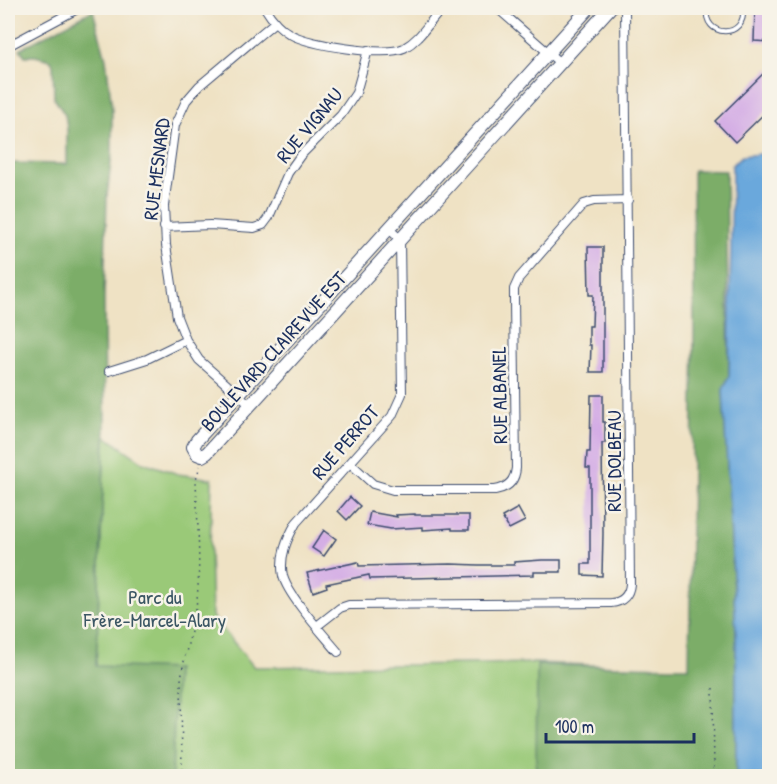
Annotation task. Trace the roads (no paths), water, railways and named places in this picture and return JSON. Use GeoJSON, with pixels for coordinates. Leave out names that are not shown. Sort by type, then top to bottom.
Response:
{"type":"FeatureCollection","features":[{"type":"Feature","properties":{"kind":"street"},"geometry":{"type":"LineString","coordinates":[[8,45],[79,8]]}},
{"type":"Feature","properties":{"kind":"street"},"geometry":{"type":"LineString","coordinates":[[265,8],[275,22],[291,35],[308,41],[391,51],[405,47],[418,38],[443,8]]}},
{"type":"Feature","properties":{"kind":"street"},"geometry":{"type":"LineString","coordinates":[[497,8],[560,63]]}},
{"type":"Feature","properties":{"kind":"street","name":"BOULEVARD CLAIREVUE EST"},"geometry":{"type":"LineString","coordinates":[[589,8],[194,444],[195,452],[202,456],[207,453],[610,8]]}},
{"type":"Feature","properties":{"kind":"street","name":"RUE DOLBEAU"},"geometry":{"type":"LineString","coordinates":[[317,626],[340,608],[352,605],[607,603],[618,602],[626,596],[630,584],[626,8]]}},
{"type":"Feature","properties":{"kind":"street","name":"RUE MESNARD"},"geometry":{"type":"LineString","coordinates":[[250,405],[199,360],[186,340],[177,317],[164,227],[164,206],[174,132],[182,106],[194,90],[275,22]]}},
{"type":"Feature","properties":{"kind":"street","name":"RUE VIGNAU"},"geometry":{"type":"LineString","coordinates":[[164,227],[210,225],[254,228],[263,225],[269,217],[288,173],[300,156],[340,115],[356,93],[368,50]]}},
{"type":"Feature","properties":{"kind":"street","name":"RUE ALBANEL"},"geometry":{"type":"LineString","coordinates":[[350,463],[374,484],[393,490],[499,489],[510,484],[516,469],[514,299],[517,282],[584,204],[594,201],[628,200]]}},
{"type":"Feature","properties":{"kind":"street"},"geometry":{"type":"LineString","coordinates":[[389,229],[400,239]]}},
{"type":"Feature","properties":{"kind":"street","name":"RUE PERROT"},"geometry":{"type":"LineString","coordinates":[[338,652],[290,591],[283,577],[283,561],[286,542],[296,523],[392,416],[402,394],[400,239]]}},
{"type":"Feature","properties":{"kind":"street"},"geometry":{"type":"LineString","coordinates":[[109,371],[147,359],[186,340]]}},
{"type":"Feature","properties":{"kind":"lane"},"geometry":{"type":"LineString","coordinates":[[707,8],[709,23],[713,28],[724,31],[730,31],[739,25],[743,8]]}},
{"type":"Feature","properties":{"kind":"water"},"geometry":{"type":"Polygon","coordinates":[[[769,153],[769,776],[736,776],[736,632],[723,390],[729,376],[732,165],[742,156],[769,153]]]}},
{"type":"Feature","properties":{"kind":"park label","name":"Parc du Frère-Marcel-Alary"},"geometry":{"type":"Point","coordinates":[155,608]}}]}
